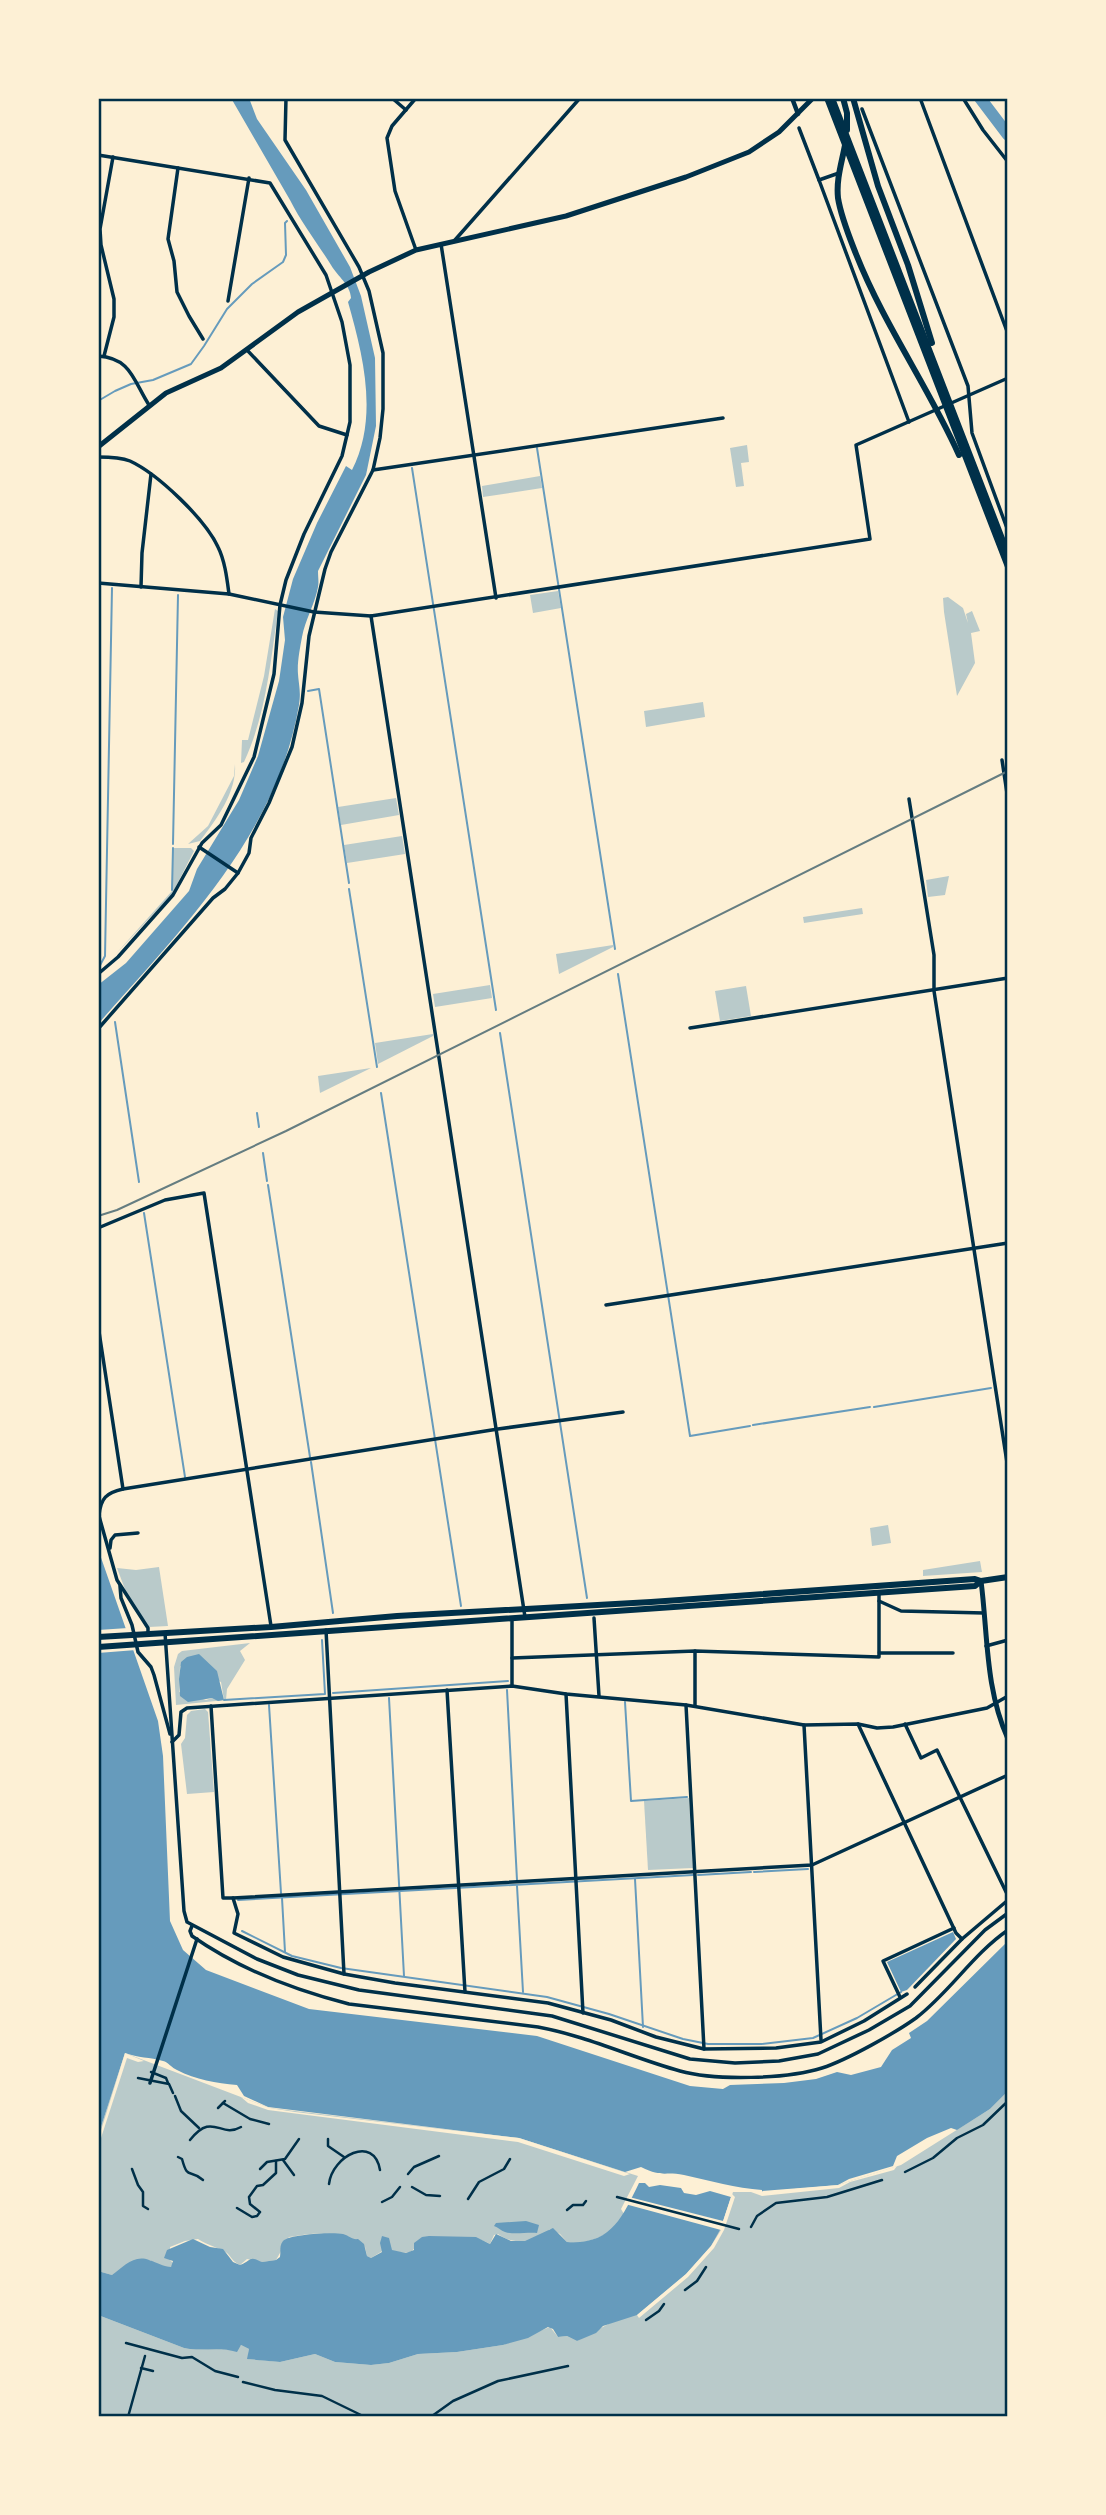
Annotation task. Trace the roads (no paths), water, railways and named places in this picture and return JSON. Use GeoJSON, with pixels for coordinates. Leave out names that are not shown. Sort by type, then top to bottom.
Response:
{"type":"FeatureCollection","features":[{"type":"Feature","properties":{"kind":"highway"},"geometry":{"type":"LineString","coordinates":[[830,98],[1008,554]]}},
{"type":"Feature","properties":{"kind":"highway"},"geometry":{"type":"LineString","coordinates":[[843,98],[848,127],[839,173],[838,198],[842,216],[864,275],[882,313],[934,405],[1008,567]]}},
{"type":"Feature","properties":{"kind":"highway"},"geometry":{"type":"LineString","coordinates":[[853,98],[878,186],[908,265],[946,400],[984,510]]}},
{"type":"Feature","properties":{"kind":"highway"},"geometry":{"type":"LineString","coordinates":[[98,1647],[512,1618],[524,1613],[651,1602],[900,1583],[975,1579],[981,1581],[1008,1577]]}},
{"type":"Feature","properties":{"kind":"highway"},"geometry":{"type":"LineString","coordinates":[[98,1637],[271,1627],[397,1616],[524,1613],[975,1586],[981,1581]]}},
{"type":"Feature","properties":{"kind":"main road"},"geometry":{"type":"LineString","coordinates":[[98,447],[149,405],[178,387],[221,368],[298,312],[333,291],[416,250],[566,216],[686,177],[749,152],[779,132],[813,98]]}},
{"type":"Feature","properties":{"kind":"main road"},"geometry":{"type":"LineString","coordinates":[[981,1581],[986,1646],[995,1704],[1008,1739]]}},
{"type":"Feature","properties":{"kind":"street"},"geometry":{"type":"LineString","coordinates":[[98,1030],[237,872],[249,853],[251,838],[280,779],[296,731],[313,611],[331,552],[373,470],[380,439],[383,353],[361,277],[285,140],[286,98]]}},
{"type":"Feature","properties":{"kind":"street"},"geometry":{"type":"LineString","coordinates":[[392,98],[405,110]]}},
{"type":"Feature","properties":{"kind":"street"},"geometry":{"type":"LineString","coordinates":[[416,98],[392,126],[387,138],[395,191],[416,250]]}},
{"type":"Feature","properties":{"kind":"street"},"geometry":{"type":"LineString","coordinates":[[455,240],[580,98]]}},
{"type":"Feature","properties":{"kind":"street"},"geometry":{"type":"LineString","coordinates":[[792,98],[798,115]]}},
{"type":"Feature","properties":{"kind":"street"},"geometry":{"type":"LineString","coordinates":[[920,98],[1008,334]]}},
{"type":"Feature","properties":{"kind":"street"},"geometry":{"type":"LineString","coordinates":[[963,98],[1008,162]]}},
{"type":"Feature","properties":{"kind":"street"},"geometry":{"type":"LineString","coordinates":[[862,109],[970,394],[972,433],[1008,531]]}},
{"type":"Feature","properties":{"kind":"street"},"geometry":{"type":"LineString","coordinates":[[799,128],[909,422]]}},
{"type":"Feature","properties":{"kind":"street"},"geometry":{"type":"LineString","coordinates":[[98,155],[270,183],[333,291],[350,365],[352,394],[339,464],[294,557],[282,605],[274,674],[254,757],[221,825],[209,833],[173,895],[118,957],[98,974]]}},
{"type":"Feature","properties":{"kind":"street"},"geometry":{"type":"LineString","coordinates":[[104,356],[114,317],[111,279],[100,229],[113,157]]}},
{"type":"Feature","properties":{"kind":"street"},"geometry":{"type":"LineString","coordinates":[[178,167],[167,239],[174,261],[177,292],[203,339]]}},
{"type":"Feature","properties":{"kind":"street"},"geometry":{"type":"LineString","coordinates":[[819,180],[839,173]]}},
{"type":"Feature","properties":{"kind":"street"},"geometry":{"type":"LineString","coordinates":[[228,301],[249,178]]}},
{"type":"Feature","properties":{"kind":"street"},"geometry":{"type":"LineString","coordinates":[[440,243],[496,598]]}},
{"type":"Feature","properties":{"kind":"street"},"geometry":{"type":"LineString","coordinates":[[98,255],[104,256]]}},
{"type":"Feature","properties":{"kind":"street"},"geometry":{"type":"LineString","coordinates":[[246,350],[319,426],[346,435]]}},
{"type":"Feature","properties":{"kind":"street"},"geometry":{"type":"LineString","coordinates":[[98,356],[119,360],[126,365],[149,405]]}},
{"type":"Feature","properties":{"kind":"street"},"geometry":{"type":"LineString","coordinates":[[98,583],[229,594],[313,611],[371,617],[870,539],[856,445],[1008,378]]}},
{"type":"Feature","properties":{"kind":"street"},"geometry":{"type":"LineString","coordinates":[[373,470],[723,418]]}},
{"type":"Feature","properties":{"kind":"street"},"geometry":{"type":"LineString","coordinates":[[98,457],[128,460],[166,486],[211,534],[219,548],[229,594]]}},
{"type":"Feature","properties":{"kind":"street"},"geometry":{"type":"LineString","coordinates":[[141,587],[151,474]]}},
{"type":"Feature","properties":{"kind":"street"},"geometry":{"type":"LineString","coordinates":[[371,617],[498,1429],[524,1613]]}},
{"type":"Feature","properties":{"kind":"street"},"geometry":{"type":"LineString","coordinates":[[1002,760],[1008,800]]}},
{"type":"Feature","properties":{"kind":"street"},"geometry":{"type":"LineString","coordinates":[[909,799],[934,955],[934,990],[1008,1469]]}},
{"type":"Feature","properties":{"kind":"street"},"geometry":{"type":"LineString","coordinates":[[200,848],[237,872]]}},
{"type":"Feature","properties":{"kind":"street"},"geometry":{"type":"LineString","coordinates":[[690,1028],[1008,978]]}},
{"type":"Feature","properties":{"kind":"street"},"geometry":{"type":"LineString","coordinates":[[98,1228],[165,1200],[204,1193],[271,1627]]}},
{"type":"Feature","properties":{"kind":"street"},"geometry":{"type":"LineString","coordinates":[[606,1305],[1008,1242]]}},
{"type":"Feature","properties":{"kind":"street"},"geometry":{"type":"LineString","coordinates":[[98,1325],[123,1489]]}},
{"type":"Feature","properties":{"kind":"street"},"geometry":{"type":"LineString","coordinates":[[172,1742],[151,1667],[138,1652],[99,1513],[100,1502],[108,1492],[498,1429],[623,1412]]}},
{"type":"Feature","properties":{"kind":"street"},"geometry":{"type":"LineString","coordinates":[[110,1554],[112,1536],[138,1533]]}},
{"type":"Feature","properties":{"kind":"street"},"geometry":{"type":"LineString","coordinates":[[120,1586],[144,1622],[146,1634]]}},
{"type":"Feature","properties":{"kind":"street"},"geometry":{"type":"LineString","coordinates":[[512,1658],[695,1651],[878,1657],[879,1591]]}},
{"type":"Feature","properties":{"kind":"street"},"geometry":{"type":"LineString","coordinates":[[879,1601],[901,1611],[984,1613]]}},
{"type":"Feature","properties":{"kind":"street"},"geometry":{"type":"LineString","coordinates":[[512,1618],[512,1686]]}},
{"type":"Feature","properties":{"kind":"street"},"geometry":{"type":"LineString","coordinates":[[594,1618],[599,1696]]}},
{"type":"Feature","properties":{"kind":"street"},"geometry":{"type":"LineString","coordinates":[[326,1630],[344,1974]]}},
{"type":"Feature","properties":{"kind":"street"},"geometry":{"type":"LineString","coordinates":[[165,1633],[184,1911],[187,1922],[280,1969],[298,1975],[359,1990],[552,2015],[690,2059],[735,2063],[779,2061],[818,2054],[869,2031],[910,2006],[966,1948],[1008,1913]]}},
{"type":"Feature","properties":{"kind":"street"},"geometry":{"type":"LineString","coordinates":[[986,1646],[1008,1640]]}},
{"type":"Feature","properties":{"kind":"street"},"geometry":{"type":"LineString","coordinates":[[695,1651],[695,1706]]}},
{"type":"Feature","properties":{"kind":"street"},"geometry":{"type":"LineString","coordinates":[[878,1653],[953,1653]]}},
{"type":"Feature","properties":{"kind":"street"},"geometry":{"type":"LineString","coordinates":[[172,1742],[179,1735],[182,1710],[512,1686],[695,1706],[804,1725],[858,1724],[886,1728],[995,1704],[1008,1696]]}},
{"type":"Feature","properties":{"kind":"street"},"geometry":{"type":"LineString","coordinates":[[447,1690],[465,1992]]}},
{"type":"Feature","properties":{"kind":"street"},"geometry":{"type":"LineString","coordinates":[[566,1694],[583,2013]]}},
{"type":"Feature","properties":{"kind":"street"},"geometry":{"type":"LineString","coordinates":[[686,1705],[704,2049]]}},
{"type":"Feature","properties":{"kind":"street"},"geometry":{"type":"LineString","coordinates":[[211,1706],[223,1898],[812,1865],[1008,1775]]}},
{"type":"Feature","properties":{"kind":"street"},"geometry":{"type":"LineString","coordinates":[[858,1724],[954,1928],[962,1938]]}},
{"type":"Feature","properties":{"kind":"street"},"geometry":{"type":"LineString","coordinates":[[905,1724],[921,1758],[937,1750],[1008,1898],[962,1938],[915,1987]]}},
{"type":"Feature","properties":{"kind":"street"},"geometry":{"type":"LineString","coordinates":[[804,1725],[821,2042]]}},
{"type":"Feature","properties":{"kind":"street"},"geometry":{"type":"LineString","coordinates":[[233,1898],[239,1914],[234,1933],[283,1957],[344,1974],[548,2003],[704,2049],[776,2048],[821,2042],[864,2021],[907,1993]]}},
{"type":"Feature","properties":{"kind":"street"},"geometry":{"type":"LineString","coordinates":[[192,1926],[190,1931],[197,1939],[222,1955],[299,1990],[337,2001],[538,2026],[680,2071],[723,2077],[820,2069],[851,2055],[914,2019],[1008,1930]]}},
{"type":"Feature","properties":{"kind":"street"},"geometry":{"type":"LineString","coordinates":[[900,1997],[883,1961],[954,1928]]}},
{"type":"Feature","properties":{"kind":"street"},"geometry":{"type":"LineString","coordinates":[[150,2083],[197,1939]]}},
{"type":"Feature","properties":{"kind":"street"},"geometry":{"type":"LineString","coordinates":[[151,2073],[166,2078],[181,2111],[199,2128]]}},
{"type":"Feature","properties":{"kind":"street"},"geometry":{"type":"LineString","coordinates":[[138,2078],[169,2084]]}},
{"type":"Feature","properties":{"kind":"street"},"geometry":{"type":"LineString","coordinates":[[905,2172],[933,2158],[957,2138],[983,2125],[1008,2101]]}},
{"type":"Feature","properties":{"kind":"street"},"geometry":{"type":"LineString","coordinates":[[218,2108],[224,2102],[250,2119],[269,2124]]}},
{"type":"Feature","properties":{"kind":"street"},"geometry":{"type":"LineString","coordinates":[[190,2140],[199,2128],[209,2126],[232,2130],[241,2127]]}},
{"type":"Feature","properties":{"kind":"street"},"geometry":{"type":"LineString","coordinates":[[260,2169],[267,2162],[283,2160],[299,2139]]}},
{"type":"Feature","properties":{"kind":"street"},"geometry":{"type":"LineString","coordinates":[[328,2139],[328,2146],[344,2157]]}},
{"type":"Feature","properties":{"kind":"street"},"geometry":{"type":"LineString","coordinates":[[329,2184],[334,2169],[344,2157],[357,2152],[368,2153],[377,2159],[380,2170]]}},
{"type":"Feature","properties":{"kind":"street"},"geometry":{"type":"LineString","coordinates":[[408,2174],[414,2167],[439,2156]]}},
{"type":"Feature","properties":{"kind":"street"},"geometry":{"type":"LineString","coordinates":[[178,2157],[182,2159],[184,2171],[203,2180]]}},
{"type":"Feature","properties":{"kind":"street"},"geometry":{"type":"LineString","coordinates":[[468,2199],[479,2182],[504,2169],[510,2159]]}},
{"type":"Feature","properties":{"kind":"street"},"geometry":{"type":"LineString","coordinates":[[283,2160],[294,2175]]}},
{"type":"Feature","properties":{"kind":"street"},"geometry":{"type":"LineString","coordinates":[[237,2208],[252,2217],[260,2213],[250,2204],[249,2196],[257,2186],[264,2184],[276,2173],[275,2161]]}},
{"type":"Feature","properties":{"kind":"street"},"geometry":{"type":"LineString","coordinates":[[132,2169],[144,2192],[143,2206],[148,2209]]}},
{"type":"Feature","properties":{"kind":"street"},"geometry":{"type":"LineString","coordinates":[[751,2227],[757,2216],[776,2203],[827,2197],[883,2180]]}},
{"type":"Feature","properties":{"kind":"street"},"geometry":{"type":"LineString","coordinates":[[382,2202],[389,2199],[400,2187]]}},
{"type":"Feature","properties":{"kind":"street"},"geometry":{"type":"LineString","coordinates":[[412,2187],[426,2195],[440,2196]]}},
{"type":"Feature","properties":{"kind":"street"},"geometry":{"type":"LineString","coordinates":[[617,2197],[739,2229]]}},
{"type":"Feature","properties":{"kind":"street"},"geometry":{"type":"LineString","coordinates":[[567,2210],[573,2205],[583,2205],[586,2201]]}},
{"type":"Feature","properties":{"kind":"street"},"geometry":{"type":"LineString","coordinates":[[685,2290],[697,2281],[706,2267]]}},
{"type":"Feature","properties":{"kind":"street"},"geometry":{"type":"LineString","coordinates":[[646,2320],[664,2304]]}},
{"type":"Feature","properties":{"kind":"street"},"geometry":{"type":"LineString","coordinates":[[126,2343],[182,2358],[192,2357],[215,2371],[237,2377]]}},
{"type":"Feature","properties":{"kind":"street"},"geometry":{"type":"LineString","coordinates":[[128,2417],[145,2356]]}},
{"type":"Feature","properties":{"kind":"street"},"geometry":{"type":"LineString","coordinates":[[432,2416],[460,2398],[508,2378],[568,2366]]}},
{"type":"Feature","properties":{"kind":"street"},"geometry":{"type":"LineString","coordinates":[[141,2368],[153,2371]]}},
{"type":"Feature","properties":{"kind":"street"},"geometry":{"type":"LineString","coordinates":[[508,2378],[509,2383]]}},
{"type":"Feature","properties":{"kind":"street"},"geometry":{"type":"LineString","coordinates":[[243,2382],[333,2400],[361,2415]]}},
{"type":"Feature","properties":{"kind":"street"},"geometry":{"type":"LineString","coordinates":[[439,2411],[442,2416]]}},
{"type":"Feature","properties":{"kind":"water"},"geometry":{"type":"Polygon","coordinates":[[[231,98],[249,98],[257,119],[306,190],[350,267],[361,296],[375,358],[376,426],[366,475],[318,571],[317,593],[303,631],[299,656],[299,705],[287,752],[270,796],[248,838],[221,878],[161,953],[98,1024],[98,985],[126,963],[189,891],[197,869],[239,800],[258,756],[279,681],[285,640],[283,617],[293,579],[346,466],[352,470],[365,429],[366,386],[359,343],[348,302],[351,298],[348,289],[299,216],[231,98]]]}},
{"type":"Feature","properties":{"kind":"water"},"geometry":{"type":"Polygon","coordinates":[[[98,1549],[158,1721],[163,1756],[170,1921],[183,1950],[206,1970],[309,2009],[537,2036],[690,2086],[723,2089],[730,2085],[816,2079],[837,2072],[851,2075],[881,2067],[892,2050],[911,2038],[909,2033],[927,2021],[1008,1941],[1008,2091],[990,2109],[957,2130],[951,2128],[927,2138],[897,2156],[893,2166],[838,2185],[762,2192],[684,2175],[654,2172],[641,2167],[625,2172],[519,2138],[268,2107],[244,2096],[237,2085],[199,2079],[165,2062],[125,2053],[98,2136],[98,1549]]]}},
{"type":"Feature","properties":{"kind":"water"},"geometry":{"type":"Polygon","coordinates":[[[199,1654],[217,1671],[224,1700],[212,1698],[188,1702],[180,1696],[181,1662],[187,1657],[199,1654]]]}},
{"type":"Feature","properties":{"kind":"water"},"geometry":{"type":"Polygon","coordinates":[[[953,1932],[956,1939],[907,1990],[901,1992],[887,1962],[953,1932]]]}},
{"type":"Feature","properties":{"kind":"water"},"geometry":{"type":"Polygon","coordinates":[[[639,2183],[645,2183],[649,2187],[660,2185],[681,2188],[684,2193],[696,2195],[710,2191],[731,2197],[721,2228],[711,2246],[686,2274],[637,2315],[603,2326],[596,2333],[577,2341],[567,2336],[558,2337],[553,2329],[548,2327],[528,2338],[503,2345],[457,2352],[418,2354],[389,2363],[371,2365],[335,2362],[315,2354],[280,2362],[247,2359],[249,2349],[241,2345],[237,2352],[184,2348],[98,2315],[98,2271],[112,2275],[129,2262],[138,2259],[171,2267],[173,2261],[164,2258],[167,2250],[193,2239],[210,2247],[223,2249],[233,2262],[240,2265],[252,2259],[262,2262],[276,2260],[280,2257],[283,2241],[312,2234],[338,2233],[358,2239],[364,2244],[367,2256],[371,2258],[382,2252],[382,2236],[389,2238],[392,2250],[406,2253],[414,2250],[414,2243],[422,2237],[476,2237],[490,2244],[496,2234],[511,2241],[525,2241],[553,2228],[567,2242],[582,2242],[605,2234],[613,2227],[639,2183]]]}},
{"type":"Feature","properties":{"kind":"water"},"geometry":{"type":"Polygon","coordinates":[[[526,2221],[539,2225],[537,2233],[509,2233],[494,2226],[496,2223],[526,2221]]]}},
{"type":"Feature","properties":{"kind":"waterway"},"geometry":{"type":"LineString","coordinates":[[980,98],[1008,135]]}},
{"type":"Feature","properties":{"kind":"waterway"},"geometry":{"type":"LineString","coordinates":[[98,401],[131,384],[153,380],[191,364],[227,309],[252,284],[283,262],[286,255],[287,221]]}},
{"type":"Feature","properties":{"kind":"waterway"},"geometry":{"type":"LineString","coordinates":[[537,448],[615,949]]}},
{"type":"Feature","properties":{"kind":"waterway"},"geometry":{"type":"LineString","coordinates":[[412,468],[496,1010]]}},
{"type":"Feature","properties":{"kind":"waterway"},"geometry":{"type":"LineString","coordinates":[[98,969],[105,956],[112,588]]}},
{"type":"Feature","properties":{"kind":"waterway"},"geometry":{"type":"LineString","coordinates":[[173,844],[178,595]]}},
{"type":"Feature","properties":{"kind":"waterway"},"geometry":{"type":"LineString","coordinates":[[308,691],[319,689],[349,883]]}},
{"type":"Feature","properties":{"kind":"waterway"},"geometry":{"type":"LineString","coordinates":[[172,890],[173,848]]}},
{"type":"Feature","properties":{"kind":"waterway"},"geometry":{"type":"LineString","coordinates":[[349,889],[377,1067]]}},
{"type":"Feature","properties":{"kind":"waterway"},"geometry":{"type":"LineString","coordinates":[[618,974],[690,1436],[750,1426]]}},
{"type":"Feature","properties":{"kind":"waterway"},"geometry":{"type":"LineString","coordinates":[[115,1022],[139,1182]]}},
{"type":"Feature","properties":{"kind":"waterway"},"geometry":{"type":"LineString","coordinates":[[500,1033],[587,1598]]}},
{"type":"Feature","properties":{"kind":"waterway"},"geometry":{"type":"LineString","coordinates":[[381,1093],[461,1606]]}},
{"type":"Feature","properties":{"kind":"waterway"},"geometry":{"type":"LineString","coordinates":[[257,1113],[259,1127]]}},
{"type":"Feature","properties":{"kind":"waterway"},"geometry":{"type":"LineString","coordinates":[[263,1153],[267,1181]]}},
{"type":"Feature","properties":{"kind":"waterway"},"geometry":{"type":"LineString","coordinates":[[268,1185],[310,1457]]}},
{"type":"Feature","properties":{"kind":"waterway"},"geometry":{"type":"LineString","coordinates":[[144,1213],[185,1477]]}},
{"type":"Feature","properties":{"kind":"waterway"},"geometry":{"type":"LineString","coordinates":[[874,1407],[991,1388]]}},
{"type":"Feature","properties":{"kind":"waterway"},"geometry":{"type":"LineString","coordinates":[[753,1425],[870,1407]]}},
{"type":"Feature","properties":{"kind":"waterway"},"geometry":{"type":"LineString","coordinates":[[311,1462],[333,1613]]}},
{"type":"Feature","properties":{"kind":"waterway"},"geometry":{"type":"LineString","coordinates":[[224,1700],[325,1694],[322,1640]]}},
{"type":"Feature","properties":{"kind":"waterway"},"geometry":{"type":"LineString","coordinates":[[333,1693],[508,1681]]}},
{"type":"Feature","properties":{"kind":"waterway"},"geometry":{"type":"LineString","coordinates":[[507,1690],[517,1880]]}},
{"type":"Feature","properties":{"kind":"waterway"},"geometry":{"type":"LineString","coordinates":[[389,1698],[404,1976]]}},
{"type":"Feature","properties":{"kind":"waterway"},"geometry":{"type":"LineString","coordinates":[[625,1702],[631,1801],[687,1797]]}},
{"type":"Feature","properties":{"kind":"waterway"},"geometry":{"type":"LineString","coordinates":[[269,1705],[281,1893]]}},
{"type":"Feature","properties":{"kind":"waterway"},"geometry":{"type":"LineString","coordinates":[[754,1872],[808,1869]]}},
{"type":"Feature","properties":{"kind":"waterway"},"geometry":{"type":"LineString","coordinates":[[698,1875],[751,1872]]}},
{"type":"Feature","properties":{"kind":"waterway"},"geometry":{"type":"LineString","coordinates":[[238,1900],[693,1875]]}},
{"type":"Feature","properties":{"kind":"waterway"},"geometry":{"type":"LineString","coordinates":[[635,1879],[643,2027]]}},
{"type":"Feature","properties":{"kind":"waterway"},"geometry":{"type":"LineString","coordinates":[[517,1886],[523,1992]]}},
{"type":"Feature","properties":{"kind":"waterway"},"geometry":{"type":"LineString","coordinates":[[282,1898],[285,1952]]}},
{"type":"Feature","properties":{"kind":"waterway"},"geometry":{"type":"LineString","coordinates":[[242,1931],[292,1956],[341,1968],[547,1997],[683,2039],[708,2044],[761,2044],[813,2038],[857,2018],[901,1992]]}},
{"type":"Feature","properties":{"kind":"railway"},"geometry":{"type":"LineString","coordinates":[[98,1216],[117,1210],[286,1131],[1008,771]]}}]}
